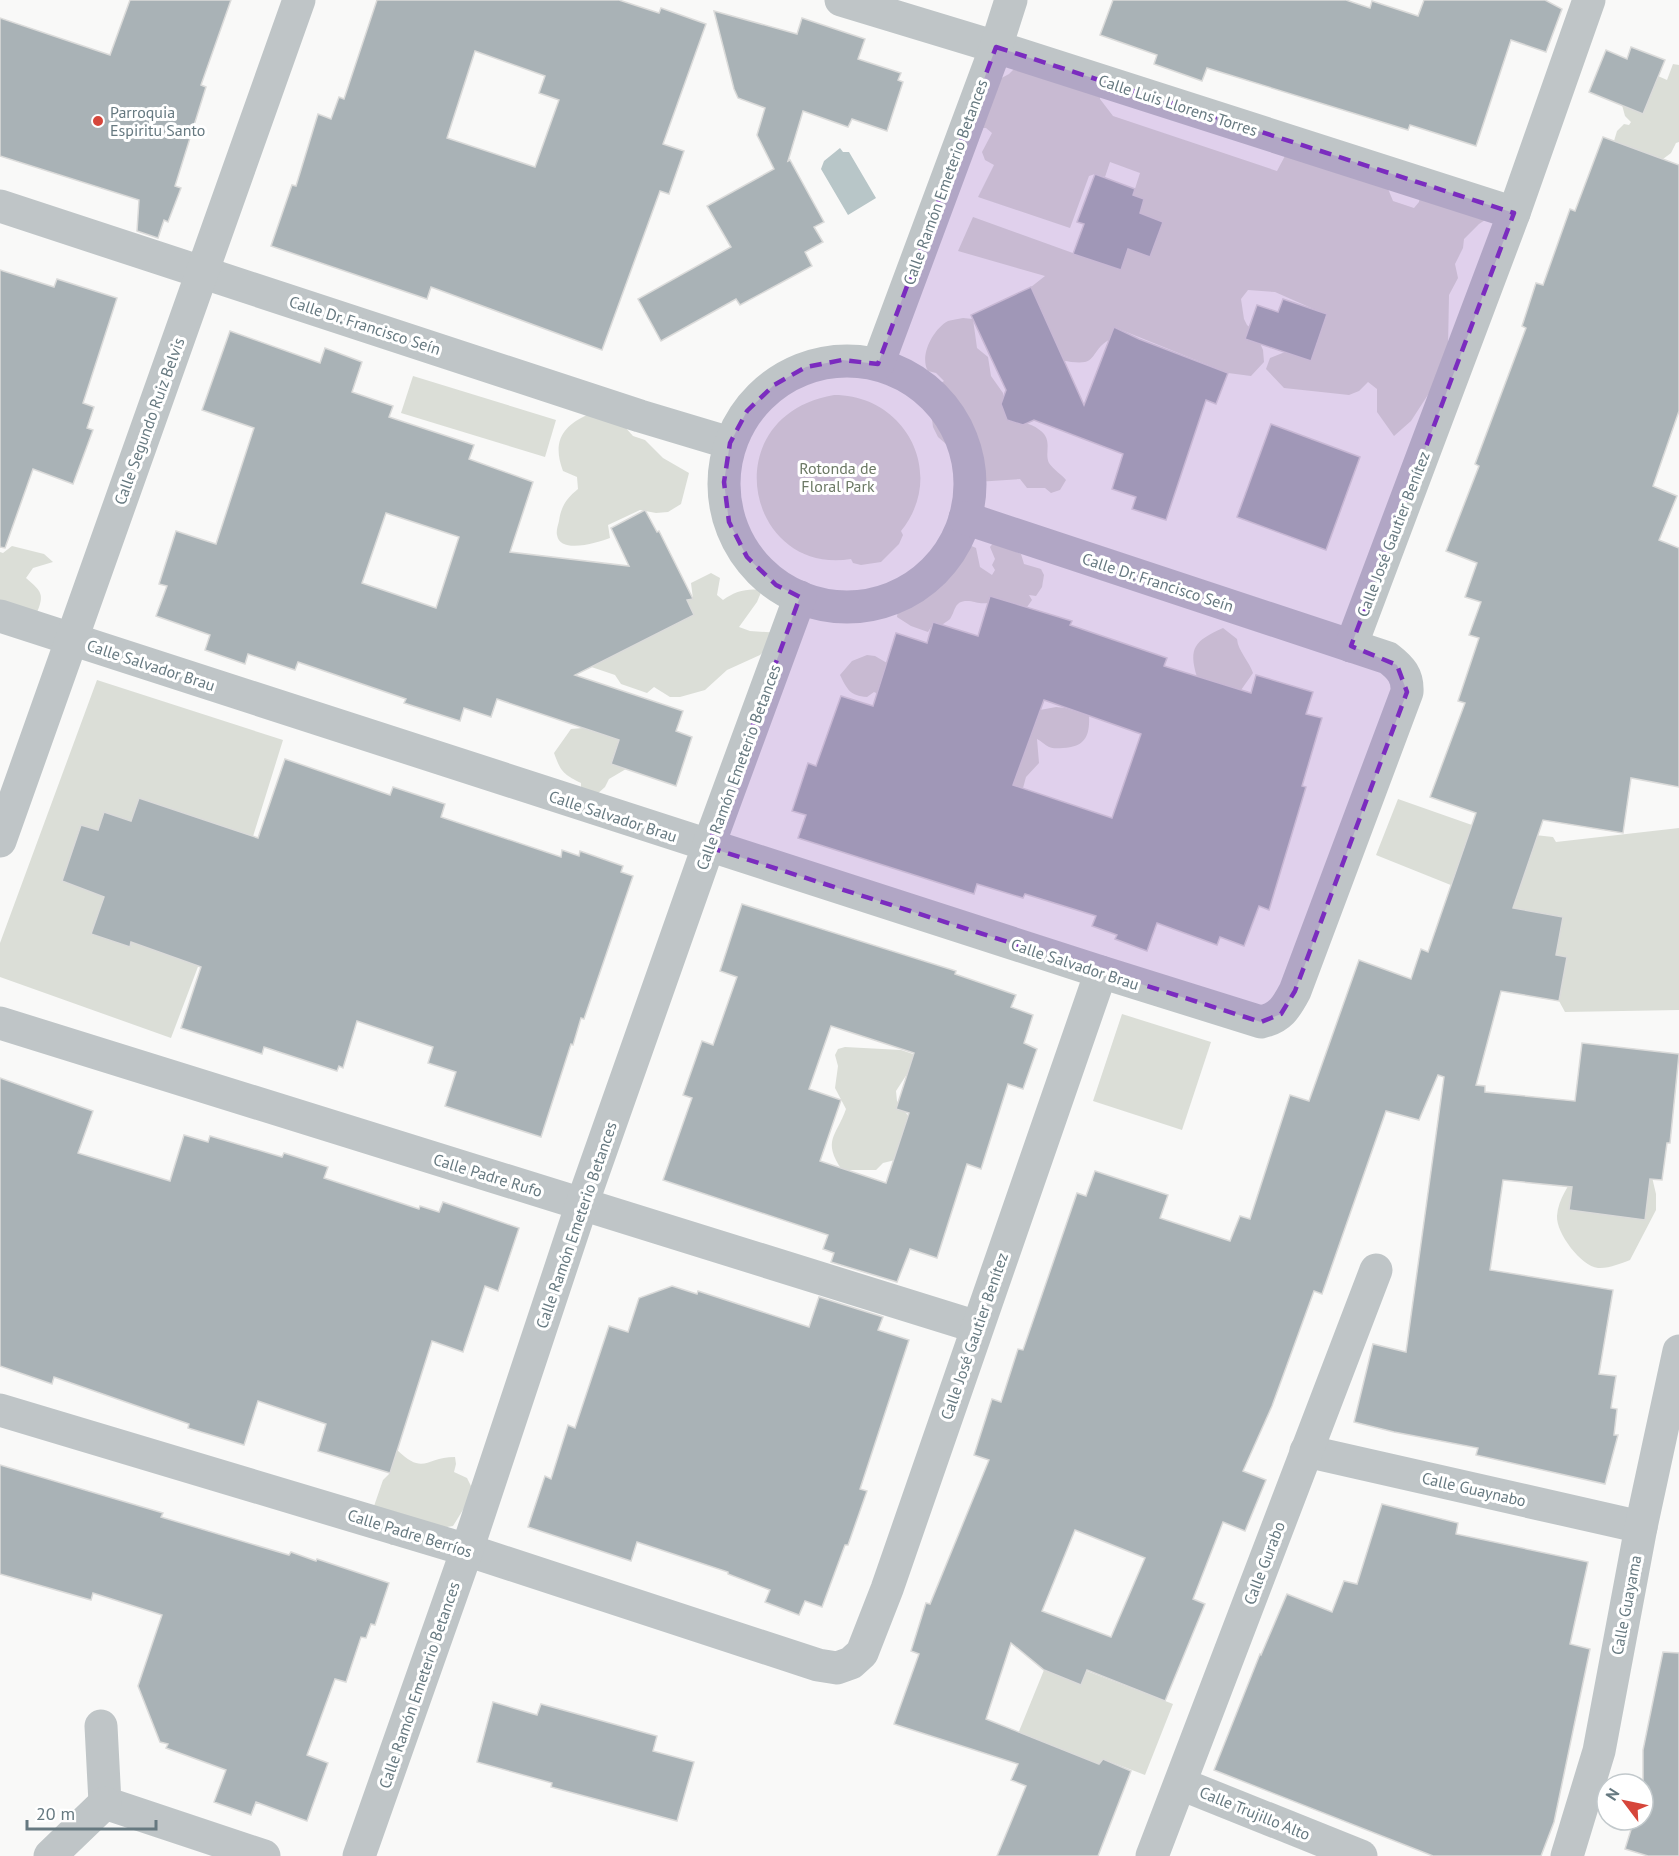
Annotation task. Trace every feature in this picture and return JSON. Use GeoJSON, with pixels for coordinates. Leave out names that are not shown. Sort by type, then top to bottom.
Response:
{"type":"FeatureCollection","features":[{"type":"Feature","properties":{"kind":"street","name":"Calle Segundo Ruiz Belvis"},"geometry":{"type":"LineString","coordinates":[[0,841],[299,0]]}},
{"type":"Feature","properties":{"kind":"street","name":"Calle Luis Llorens Torres"},"geometry":{"type":"LineString","coordinates":[[841,0],[996,47],[1514,213]]}},
{"type":"Feature","properties":{"kind":"street","name":"Calle Ramón Emeterio Betances"},"geometry":{"type":"LineString","coordinates":[[878,364],[996,47],[1011,0]]}},
{"type":"Feature","properties":{"kind":"street","name":"Calle José Gautier Benítez"},"geometry":{"type":"LineString","coordinates":[[1351,646],[1514,213],[1590,0]]}},
{"type":"Feature","properties":{"kind":"street","name":"Calle Dr. Francisco Seín"},"geometry":{"type":"LineString","coordinates":[[0,206],[640,416],[730,443]]}},
{"type":"Feature","properties":{"kind":"street"},"geometry":{"type":"LineString","coordinates":[[842,360],[878,364],[914,380],[943,406],[963,440],[970,479],[965,519],[948,553],[921,581],[888,600],[850,607],[826,605],[800,597],[776,585],[747,558],[729,522],[724,482],[730,443],[747,411],[774,385],[806,367],[842,360]]}},
{"type":"Feature","properties":{"kind":"street","name":"Calle Dr. Francisco Seín"},"geometry":{"type":"LineString","coordinates":[[965,519],[1351,646]]}},
{"type":"Feature","properties":{"kind":"street","name":"Calle Ramón Emeterio Betances"},"geometry":{"type":"LineString","coordinates":[[359,1856],[467,1550],[582,1204],[708,847],[800,597]]}},
{"type":"Feature","properties":{"kind":"street","name":"Calle Salvador Brau"},"geometry":{"type":"LineString","coordinates":[[0,616],[708,847],[1261,1022],[1273,1020],[1281,1014],[1295,991],[1407,692],[1404,673],[1397,665],[1388,658],[1351,646]]}},
{"type":"Feature","properties":{"kind":"street","name":"Calle José Gautier Benítez"},"geometry":{"type":"LineString","coordinates":[[818,1665],[837,1668],[850,1663],[862,1653],[887,1589],[1101,972]]}},
{"type":"Feature","properties":{"kind":"street","name":"Calle Padre Rufo"},"geometry":{"type":"LineString","coordinates":[[0,1023],[977,1327]]}},
{"type":"Feature","properties":{"kind":"street","name":"Calle Gurabo"},"geometry":{"type":"LineString","coordinates":[[1152,1856],[1376,1270]]}},
{"type":"Feature","properties":{"kind":"street","name":"Calle Guayama"},"geometry":{"type":"LineString","coordinates":[[1567,1856],[1599,1751],[1641,1527],[1679,1351]]}},
{"type":"Feature","properties":{"kind":"street","name":"Calle Padre Berríos"},"geometry":{"type":"LineString","coordinates":[[0,1410],[467,1550],[818,1665]]}},
{"type":"Feature","properties":{"kind":"street","name":"Calle Guaynabo"},"geometry":{"type":"LineString","coordinates":[[1306,1451],[1641,1527]]}},
{"type":"Feature","properties":{"kind":"street"},"geometry":{"type":"LineString","coordinates":[[50,1856],[105,1803],[100,1726]]}},
{"type":"Feature","properties":{"kind":"street","name":"Calle Trujillo Alto"},"geometry":{"type":"LineString","coordinates":[[1181,1784],[1361,1856]]}},
{"type":"Feature","properties":{"kind":"street"},"geometry":{"type":"LineString","coordinates":[[105,1803],[264,1856]]}},
{"type":"Feature","properties":{"kind":"highlighted area"},"geometry":{"type":"Polygon","coordinates":[[[996,47],[1514,213],[1351,646],[1397,665],[1407,692],[1295,991],[1281,1014],[1261,1022],[708,847],[800,597],[776,585],[747,557],[729,522],[724,482],[730,443],[747,411],[774,385],[806,367],[842,360],[878,364],[996,47]]]}},
{"type":"Feature","properties":{"kind":"green space"},"geometry":{"type":"Polygon","coordinates":[[[1673,64],[1679,65],[1679,142],[1676,143],[1671,153],[1663,159],[1614,141],[1617,131],[1624,124],[1629,125],[1631,122],[1625,116],[1622,105],[1643,114],[1658,76],[1667,80],[1673,64]]]}},
{"type":"Feature","properties":{"kind":"green space"},"geometry":{"type":"Polygon","coordinates":[[[1017,66],[1100,94],[1100,99],[1113,116],[1277,171],[1286,154],[1341,145],[1362,148],[1373,152],[1393,201],[1414,208],[1419,202],[1420,195],[1491,216],[1464,239],[1463,248],[1455,264],[1458,278],[1449,295],[1448,347],[1433,387],[1411,421],[1394,436],[1377,412],[1377,389],[1368,382],[1359,391],[1349,395],[1284,388],[1266,369],[1270,358],[1285,352],[1311,361],[1327,315],[1275,292],[1248,290],[1241,299],[1244,319],[1255,332],[1263,350],[1264,362],[1251,376],[1228,373],[1114,327],[1114,337],[1099,348],[1089,361],[1060,360],[1031,287],[1045,276],[958,251],[973,217],[1120,270],[1128,249],[1163,222],[1140,213],[1144,199],[1133,195],[1140,173],[1110,162],[1105,177],[1095,174],[1089,176],[1070,228],[978,197],[994,165],[985,160],[982,152],[992,133],[986,128],[979,128],[994,82],[1009,74],[1017,66]]]}},
{"type":"Feature","properties":{"kind":"green space"},"geometry":{"type":"Polygon","coordinates":[[[973,319],[977,348],[988,357],[991,376],[1003,393],[1005,416],[1033,426],[1045,435],[1049,463],[1066,480],[1060,490],[1051,493],[1045,488],[1027,488],[1020,479],[961,483],[953,450],[938,437],[933,427],[930,404],[932,388],[944,381],[936,373],[928,371],[925,358],[929,343],[937,330],[948,321],[973,319]]]}},
{"type":"Feature","properties":{"kind":"green space"},"geometry":{"type":"Polygon","coordinates":[[[413,376],[556,420],[545,457],[401,413],[413,376]]]}},
{"type":"Feature","properties":{"kind":"green space","name":"Rotonda de Floral Park"},"geometry":{"type":"Polygon","coordinates":[[[834,395],[859,399],[881,408],[899,423],[912,442],[919,463],[920,486],[914,509],[901,531],[903,535],[899,544],[881,562],[861,565],[853,563],[851,559],[815,558],[787,544],[768,520],[758,491],[759,461],[771,432],[796,409],[834,395]]]}},
{"type":"Feature","properties":{"kind":"green space"},"geometry":{"type":"Polygon","coordinates":[[[589,414],[624,426],[633,436],[645,440],[663,458],[689,473],[681,504],[668,512],[656,513],[640,510],[608,525],[610,538],[581,546],[572,546],[560,541],[557,528],[563,507],[578,489],[577,477],[563,471],[559,443],[572,424],[589,414]]]}},
{"type":"Feature","properties":{"kind":"green space"},"geometry":{"type":"Polygon","coordinates":[[[994,542],[1021,554],[1024,564],[1041,569],[1044,575],[1042,587],[1036,596],[1029,595],[1032,600],[1027,607],[990,596],[988,603],[964,601],[956,606],[949,620],[942,625],[934,622],[928,632],[911,626],[897,617],[898,609],[893,586],[899,578],[910,572],[936,584],[958,551],[969,545],[976,548],[980,567],[992,575],[995,570],[992,565],[995,559],[990,547],[994,542]]]}},
{"type":"Feature","properties":{"kind":"green space"},"geometry":{"type":"Polygon","coordinates":[[[12,546],[44,554],[53,562],[33,568],[26,578],[39,590],[41,598],[36,615],[0,622],[0,552],[3,553],[12,546]]]}},
{"type":"Feature","properties":{"kind":"green space"},"geometry":{"type":"Polygon","coordinates":[[[711,573],[720,578],[717,595],[723,600],[741,591],[762,590],[757,602],[739,627],[750,631],[782,633],[760,655],[727,670],[705,690],[680,697],[670,697],[654,687],[647,693],[621,684],[615,675],[559,656],[693,614],[687,600],[693,599],[691,583],[711,573]]]}},
{"type":"Feature","properties":{"kind":"green space"},"geometry":{"type":"Polygon","coordinates":[[[1223,628],[1237,639],[1239,648],[1253,673],[1241,690],[1231,695],[1197,677],[1193,659],[1196,646],[1200,641],[1223,628]]]}},
{"type":"Feature","properties":{"kind":"green space"},"geometry":{"type":"Polygon","coordinates":[[[867,655],[875,656],[887,663],[887,698],[874,692],[867,697],[853,693],[847,688],[840,675],[852,661],[867,655]]]}},
{"type":"Feature","properties":{"kind":"green space"},"geometry":{"type":"Polygon","coordinates":[[[97,680],[283,740],[236,891],[221,906],[171,1038],[0,977],[0,943],[97,680]]]}},
{"type":"Feature","properties":{"kind":"green space"},"geometry":{"type":"Polygon","coordinates":[[[1056,707],[1089,716],[1085,739],[1070,747],[1056,748],[1049,747],[1037,739],[1039,763],[1026,777],[1023,788],[1004,782],[1040,710],[1056,707]]]}},
{"type":"Feature","properties":{"kind":"green space"},"geometry":{"type":"Polygon","coordinates":[[[583,728],[619,740],[611,764],[626,769],[609,779],[605,787],[596,795],[581,789],[581,783],[563,772],[554,753],[571,729],[583,728]]]}},
{"type":"Feature","properties":{"kind":"green space"},"geometry":{"type":"Polygon","coordinates":[[[1398,799],[1506,837],[1535,835],[1553,837],[1556,842],[1679,828],[1679,1010],[1565,1012],[1559,1001],[1567,957],[1556,955],[1508,908],[1376,855],[1398,799]]]}},
{"type":"Feature","properties":{"kind":"green space"},"geometry":{"type":"Polygon","coordinates":[[[1122,1014],[1211,1042],[1182,1130],[1093,1101],[1122,1014]]]}},
{"type":"Feature","properties":{"kind":"green space"},"geometry":{"type":"Polygon","coordinates":[[[845,1047],[901,1050],[916,1055],[896,1091],[897,1101],[909,1117],[895,1160],[883,1163],[876,1170],[842,1170],[833,1152],[833,1139],[846,1109],[835,1088],[838,1066],[835,1055],[838,1049],[845,1047]]]}},
{"type":"Feature","properties":{"kind":"green space"},"geometry":{"type":"Polygon","coordinates":[[[1578,1169],[1651,1173],[1656,1194],[1656,1210],[1630,1260],[1606,1268],[1591,1266],[1577,1255],[1565,1239],[1558,1223],[1558,1210],[1578,1169]]]}},
{"type":"Feature","properties":{"kind":"green space"},"geometry":{"type":"Polygon","coordinates":[[[397,1450],[406,1458],[420,1464],[455,1457],[454,1472],[467,1478],[474,1492],[453,1526],[435,1529],[408,1545],[389,1543],[373,1509],[383,1480],[390,1473],[397,1450]]]}},
{"type":"Feature","properties":{"kind":"green space"},"geometry":{"type":"Polygon","coordinates":[[[1044,1670],[1081,1685],[1087,1671],[1173,1704],[1145,1775],[1103,1759],[1099,1764],[1030,1737],[1009,1756],[1044,1670]]]}},
{"type":"Feature","properties":{"kind":"shaded area"},"geometry":{"type":"Polygon","coordinates":[[[840,148],[843,152],[849,152],[876,198],[848,215],[821,169],[824,161],[840,148]]]}},
{"type":"Feature","properties":{"kind":"building","name":"Parroquia Espiritu Santo"},"geometry":{"type":"Polygon","coordinates":[[[130,0],[231,0],[201,85],[206,87],[175,186],[181,188],[168,222],[164,220],[158,238],[137,231],[139,200],[0,156],[0,18],[110,55],[130,0]]]}},
{"type":"Feature","properties":{"kind":"building"},"geometry":{"type":"Polygon","coordinates":[[[377,0],[619,0],[659,13],[661,8],[706,24],[663,144],[684,151],[669,194],[660,191],[602,350],[431,287],[427,299],[271,246],[292,185],[296,186],[318,114],[331,119],[339,97],[344,99],[377,0]],[[475,51],[447,138],[535,167],[559,100],[539,93],[545,76],[475,51]]]}},
{"type":"Feature","properties":{"kind":"building"},"geometry":{"type":"Polygon","coordinates":[[[1113,0],[1346,0],[1370,8],[1372,1],[1418,16],[1424,0],[1545,0],[1562,9],[1546,52],[1511,40],[1476,146],[1410,125],[1408,130],[1207,68],[1202,81],[1154,64],[1157,55],[1100,35],[1113,0]]]}},
{"type":"Feature","properties":{"kind":"building"},"geometry":{"type":"Polygon","coordinates":[[[714,11],[797,34],[802,18],[865,39],[858,59],[901,73],[898,80],[903,82],[887,131],[852,119],[848,127],[803,111],[788,161],[790,160],[824,222],[814,227],[823,242],[805,252],[812,266],[740,305],[736,299],[661,341],[638,299],[731,247],[707,206],[774,169],[757,135],[765,108],[738,98],[714,11]]]}},
{"type":"Feature","properties":{"kind":"building"},"geometry":{"type":"Polygon","coordinates":[[[1631,47],[1665,60],[1643,114],[1589,92],[1606,50],[1627,59],[1631,47]]]}},
{"type":"Feature","properties":{"kind":"building"},"geometry":{"type":"Polygon","coordinates":[[[1603,137],[1679,165],[1679,411],[1653,486],[1677,496],[1659,540],[1679,548],[1679,787],[1631,778],[1623,833],[1543,820],[1513,908],[1563,917],[1556,955],[1567,957],[1559,1001],[1501,991],[1476,1085],[1485,1086],[1485,1092],[1575,1101],[1582,1043],[1679,1054],[1670,1143],[1667,1143],[1662,1180],[1650,1179],[1645,1220],[1569,1210],[1572,1187],[1503,1180],[1490,1270],[1613,1290],[1599,1374],[1616,1376],[1611,1408],[1617,1409],[1614,1435],[1618,1435],[1605,1484],[1476,1455],[1478,1448],[1354,1422],[1373,1344],[1406,1352],[1444,1077],[1438,1075],[1419,1120],[1386,1111],[1322,1294],[1314,1291],[1272,1406],[1243,1471],[1266,1480],[1245,1531],[1223,1522],[1193,1599],[1205,1604],[1165,1701],[1087,1670],[1081,1685],[1044,1670],[1011,1643],[986,1719],[1099,1764],[1103,1759],[1131,1771],[1098,1856],[997,1856],[1026,1786],[1011,1780],[1018,1764],[894,1724],[919,1654],[911,1651],[926,1603],[930,1604],[989,1460],[974,1455],[992,1399],[1001,1402],[1018,1349],[1023,1350],[1077,1193],[1086,1196],[1095,1171],[1168,1195],[1160,1218],[1230,1241],[1240,1216],[1250,1219],[1290,1095],[1309,1101],[1359,960],[1411,979],[1421,949],[1428,952],[1476,813],[1430,797],[1465,703],[1458,701],[1479,638],[1469,635],[1481,602],[1465,597],[1477,563],[1446,551],[1479,466],[1475,464],[1526,328],[1522,326],[1536,283],[1543,285],[1570,209],[1575,211],[1603,137]],[[1075,1530],[1042,1611],[1111,1637],[1145,1558],[1075,1530]]]}},
{"type":"Feature","properties":{"kind":"building"},"geometry":{"type":"Polygon","coordinates":[[[1095,174],[1135,189],[1133,195],[1144,199],[1140,213],[1163,222],[1150,257],[1128,249],[1121,270],[1073,254],[1084,224],[1077,222],[1095,174]]]}},
{"type":"Feature","properties":{"kind":"building"},"geometry":{"type":"Polygon","coordinates":[[[0,270],[54,287],[57,279],[117,298],[83,403],[94,407],[87,428],[93,430],[73,484],[33,469],[5,548],[0,547],[0,270]]]}},
{"type":"Feature","properties":{"kind":"building"},"geometry":{"type":"Polygon","coordinates":[[[1031,287],[1084,405],[1114,327],[1228,373],[1216,404],[1206,400],[1166,520],[1132,509],[1136,497],[1112,489],[1123,454],[1034,420],[1023,425],[1007,420],[1001,404],[1006,390],[971,315],[1031,287]]]}},
{"type":"Feature","properties":{"kind":"building"},"geometry":{"type":"Polygon","coordinates":[[[1283,299],[1327,314],[1311,361],[1245,339],[1257,305],[1278,312],[1283,299]]]}},
{"type":"Feature","properties":{"kind":"building"},"geometry":{"type":"Polygon","coordinates":[[[230,331],[320,363],[325,348],[362,362],[352,392],[393,406],[389,417],[474,445],[469,459],[533,482],[510,552],[629,566],[611,528],[645,510],[657,532],[659,531],[693,599],[687,600],[694,615],[575,675],[683,711],[676,731],[692,737],[676,786],[611,764],[619,740],[497,699],[491,717],[464,708],[460,721],[404,703],[406,699],[298,662],[295,670],[248,654],[245,664],[205,650],[210,635],[156,616],[167,586],[159,584],[176,531],[216,544],[254,428],[202,410],[230,331]],[[386,513],[362,583],[436,608],[459,537],[386,513]]]}},
{"type":"Feature","properties":{"kind":"building"},"geometry":{"type":"Polygon","coordinates":[[[1271,424],[1360,457],[1326,550],[1237,517],[1271,424]]]}},
{"type":"Feature","properties":{"kind":"building"},"geometry":{"type":"Polygon","coordinates":[[[990,596],[1072,621],[1070,625],[1167,658],[1164,666],[1251,693],[1256,675],[1313,692],[1306,714],[1322,718],[1302,786],[1306,787],[1269,910],[1259,906],[1244,946],[1220,937],[1217,945],[1157,923],[1147,951],[1115,939],[1117,935],[1092,926],[1096,916],[1025,894],[1023,898],[977,884],[974,894],[798,838],[806,815],[792,811],[808,763],[816,766],[841,696],[873,706],[896,633],[927,643],[933,622],[978,636],[990,596]],[[1044,700],[1013,785],[1112,818],[1141,734],[1044,700]]]}},
{"type":"Feature","properties":{"kind":"building"},"geometry":{"type":"Polygon","coordinates":[[[285,759],[390,795],[393,787],[445,804],[441,817],[561,857],[562,850],[579,856],[580,851],[623,866],[621,872],[633,876],[584,1019],[581,1018],[573,1045],[571,1044],[541,1137],[445,1106],[456,1072],[428,1063],[433,1047],[357,1021],[343,1068],[339,1066],[337,1071],[264,1047],[262,1054],[181,1028],[201,967],[131,942],[130,947],[91,934],[104,897],[62,881],[81,825],[98,830],[104,812],[131,821],[139,798],[258,838],[285,759]]]}},
{"type":"Feature","properties":{"kind":"building"},"geometry":{"type":"Polygon","coordinates":[[[742,904],[956,971],[955,974],[1016,995],[1011,1007],[1033,1015],[1024,1043],[1037,1049],[1023,1089],[1008,1084],[981,1169],[967,1164],[937,1258],[910,1249],[897,1282],[831,1262],[834,1253],[823,1249],[828,1235],[663,1180],[692,1098],[683,1095],[702,1041],[713,1045],[737,977],[720,971],[742,904]],[[831,1026],[809,1089],[841,1100],[820,1161],[886,1183],[909,1113],[896,1109],[914,1053],[831,1026]]]}},
{"type":"Feature","properties":{"kind":"building"},"geometry":{"type":"Polygon","coordinates":[[[0,1078],[93,1111],[78,1153],[170,1181],[184,1135],[208,1142],[210,1136],[282,1157],[284,1153],[328,1167],[324,1178],[419,1209],[420,1206],[439,1212],[443,1202],[519,1228],[498,1291],[485,1286],[463,1352],[432,1341],[390,1473],[318,1451],[326,1424],[258,1401],[244,1445],[188,1428],[189,1424],[54,1377],[52,1384],[0,1366],[0,1078]]]}},
{"type":"Feature","properties":{"kind":"building"},"geometry":{"type":"Polygon","coordinates":[[[672,1286],[697,1294],[698,1291],[809,1327],[819,1297],[883,1317],[878,1330],[909,1340],[860,1489],[867,1491],[848,1545],[845,1545],[822,1607],[805,1601],[799,1615],[765,1602],[770,1590],[728,1574],[728,1572],[637,1542],[631,1561],[528,1527],[545,1476],[551,1479],[568,1425],[575,1428],[609,1326],[628,1332],[639,1298],[672,1286]]]}},
{"type":"Feature","properties":{"kind":"building"},"geometry":{"type":"Polygon","coordinates":[[[0,1465],[163,1513],[161,1517],[289,1555],[291,1552],[316,1561],[317,1559],[389,1583],[375,1625],[371,1624],[366,1638],[361,1637],[346,1682],[335,1679],[307,1755],[328,1763],[307,1821],[256,1802],[251,1815],[214,1802],[226,1770],[166,1748],[168,1744],[160,1742],[138,1686],[162,1615],[93,1593],[91,1600],[0,1574],[0,1465]]]}},
{"type":"Feature","properties":{"kind":"building"},"geometry":{"type":"Polygon","coordinates":[[[1382,1504],[1458,1523],[1456,1534],[1588,1562],[1570,1644],[1590,1649],[1554,1822],[1541,1856],[1433,1856],[1214,1770],[1260,1654],[1287,1594],[1332,1612],[1344,1581],[1357,1584],[1382,1504]]]}},
{"type":"Feature","properties":{"kind":"building"},"geometry":{"type":"Polygon","coordinates":[[[1663,1652],[1679,1653],[1679,1856],[1648,1856],[1625,1849],[1630,1832],[1655,1832],[1655,1772],[1643,1772],[1643,1750],[1663,1652]]]}},
{"type":"Feature","properties":{"kind":"building"},"geometry":{"type":"Polygon","coordinates":[[[493,1702],[537,1715],[541,1704],[657,1736],[653,1751],[694,1762],[677,1821],[551,1787],[552,1783],[477,1762],[493,1702]]]}},
{"type":"Feature","properties":{"kind":"place","name":"Parroquia Espiritu Santo"},"geometry":{"type":"Point","coordinates":[98,121]}}]}
